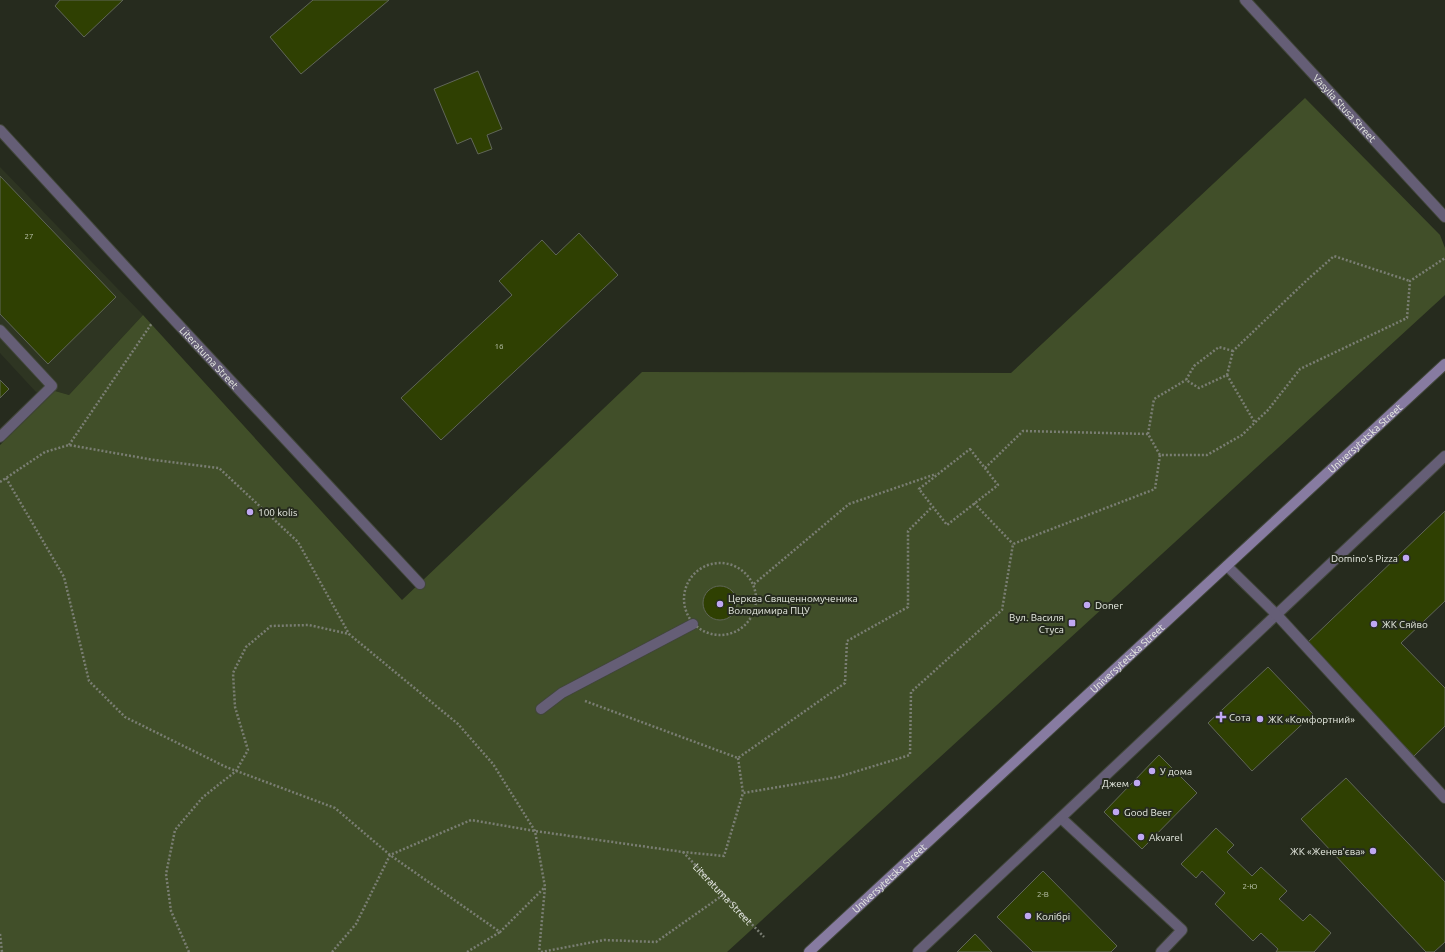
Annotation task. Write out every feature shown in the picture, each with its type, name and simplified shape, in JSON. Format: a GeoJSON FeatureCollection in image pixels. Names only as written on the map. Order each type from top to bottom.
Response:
{"type":"FeatureCollection","features":[{"type":"Feature","properties":{"kind":"main road","name":"Universytetska Street"},"geometry":{"type":"LineString","coordinates":[[814,950],[1445,364]]}},
{"type":"Feature","properties":{"kind":"street","name":"Vasylia Stusa Street"},"geometry":{"type":"LineString","coordinates":[[1244,0],[1445,217]]}},
{"type":"Feature","properties":{"kind":"street","name":"Literaturna Street"},"geometry":{"type":"LineString","coordinates":[[0,130],[420,584]]}},
{"type":"Feature","properties":{"kind":"street"},"geometry":{"type":"LineString","coordinates":[[0,330],[52,386],[0,437]]}},
{"type":"Feature","properties":{"kind":"street"},"geometry":{"type":"LineString","coordinates":[[918,952],[1445,456]]}},
{"type":"Feature","properties":{"kind":"street"},"geometry":{"type":"LineString","coordinates":[[1227,566],[1277,615],[1445,798]]}},
{"type":"Feature","properties":{"kind":"street"},"geometry":{"type":"LineString","coordinates":[[541,709],[562,693],[693,624]]}},
{"type":"Feature","properties":{"kind":"street"},"geometry":{"type":"LineString","coordinates":[[1061,818],[1182,930],[1161,952]]}},
{"type":"Feature","properties":{"kind":"path"},"geometry":{"type":"LineString","coordinates":[[1255,422],[1227,375],[1233,351],[1307,280],[1334,256],[1410,281]]}},
{"type":"Feature","properties":{"kind":"path"},"geometry":{"type":"LineString","coordinates":[[1410,281],[1445,258]]}},
{"type":"Feature","properties":{"kind":"path"},"geometry":{"type":"LineString","coordinates":[[1160,455],[1207,455],[1242,436],[1268,410],[1300,368],[1407,318],[1410,281]]}},
{"type":"Feature","properties":{"kind":"path"},"geometry":{"type":"LineString","coordinates":[[69,445],[153,321],[164,309]]}},
{"type":"Feature","properties":{"kind":"path"},"geometry":{"type":"LineString","coordinates":[[1013,544],[1155,489],[1160,455],[1148,434],[1154,399],[1186,380],[1194,366],[1219,347],[1233,351]]}},
{"type":"Feature","properties":{"kind":"path"},"geometry":{"type":"LineString","coordinates":[[1186,380],[1199,388],[1227,375]]}},
{"type":"Feature","properties":{"kind":"path"},"geometry":{"type":"LineString","coordinates":[[985,468],[1023,431],[1148,434]]}},
{"type":"Feature","properties":{"kind":"path"},"geometry":{"type":"LineString","coordinates":[[0,482],[45,452],[69,445],[154,460],[219,468],[298,542],[348,634],[458,724],[493,764],[535,831],[545,887],[540,952],[604,940],[656,942],[723,895]]}},
{"type":"Feature","properties":{"kind":"path"},"geometry":{"type":"LineString","coordinates":[[970,449],[998,485],[947,525],[919,489],[939,473],[970,449]]}},
{"type":"Feature","properties":{"kind":"path"},"geometry":{"type":"LineString","coordinates":[[754,584],[850,504],[939,473]]}},
{"type":"Feature","properties":{"kind":"path"},"geometry":{"type":"LineString","coordinates":[[6,478],[64,577],[89,681],[125,717],[236,771],[335,808],[390,854],[500,932]]}},
{"type":"Feature","properties":{"kind":"path"},"geometry":{"type":"LineString","coordinates":[[974,503],[1013,544]]}},
{"type":"Feature","properties":{"kind":"path"},"geometry":{"type":"LineString","coordinates":[[738,758],[846,683],[847,641],[908,607],[908,531],[932,507]]}},
{"type":"Feature","properties":{"kind":"path"},"geometry":{"type":"LineString","coordinates":[[743,793],[838,777],[910,755],[912,692],[1002,610],[1013,544]]}},
{"type":"Feature","properties":{"kind":"path"},"geometry":{"type":"LineString","coordinates":[[720,562],[734,565],[745,572],[754,584],[757,599],[754,613],[746,625],[734,634],[719,636],[705,632],[693,624],[685,610],[684,596],[687,583],[696,572],[707,565],[720,562]]}},
{"type":"Feature","properties":{"kind":"path"},"geometry":{"type":"LineString","coordinates":[[189,952],[171,911],[166,874],[175,830],[203,798],[236,771],[248,750],[234,707],[233,673],[246,647],[271,626],[309,625],[348,634]]}},
{"type":"Feature","properties":{"kind":"path"},"geometry":{"type":"LineString","coordinates":[[562,693],[738,758]]}},
{"type":"Feature","properties":{"kind":"path"},"geometry":{"type":"LineString","coordinates":[[332,952],[356,924],[390,854],[471,820],[535,831],[683,852],[724,856],[743,793],[738,758]]}},
{"type":"Feature","properties":{"kind":"path","name":"Literaturna Street"},"geometry":{"type":"LineString","coordinates":[[683,852],[764,937]]}},
{"type":"Feature","properties":{"kind":"path"},"geometry":{"type":"LineString","coordinates":[[467,952],[500,932],[545,887]]}},
{"type":"Feature","properties":{"kind":"path"},"geometry":{"type":"LineString","coordinates":[[0,934],[2,952]]}},
{"type":"Feature","properties":{"kind":"shaded area"},"geometry":{"type":"Polygon","coordinates":[[[0,167],[143,315],[69,395],[55,391],[36,392],[0,353],[0,167]]]}},
{"type":"Feature","properties":{"kind":"green space"},"geometry":{"type":"Polygon","coordinates":[[[1305,98],[1440,235],[1445,248],[1445,295],[727,952],[0,952],[0,445],[55,391],[69,395],[143,315],[402,600],[642,372],[1011,373],[1305,98]]]}},
{"type":"Feature","properties":{"kind":"building"},"geometry":{"type":"Polygon","coordinates":[[[60,0],[123,0],[84,37],[55,6],[60,0]]]}},
{"type":"Feature","properties":{"kind":"building"},"geometry":{"type":"Polygon","coordinates":[[[313,0],[389,0],[301,74],[270,37],[313,0]]]}},
{"type":"Feature","properties":{"kind":"building"},"geometry":{"type":"Polygon","coordinates":[[[478,71],[502,129],[487,135],[492,149],[478,154],[471,138],[457,144],[434,89],[478,71]]]}},
{"type":"Feature","properties":{"kind":"building"},"geometry":{"type":"Polygon","coordinates":[[[0,176],[116,297],[48,364],[0,314],[0,176]]]}},
{"type":"Feature","properties":{"kind":"building"},"geometry":{"type":"Polygon","coordinates":[[[579,233],[618,275],[441,440],[401,398],[512,295],[499,281],[542,240],[556,255],[579,233]]]}},
{"type":"Feature","properties":{"kind":"building"},"geometry":{"type":"Polygon","coordinates":[[[0,380],[9,389],[0,398],[0,380]]]}},
{"type":"Feature","properties":{"kind":"building","name":"ЖК Сяйво"},"geometry":{"type":"Polygon","coordinates":[[[1445,511],[1445,601],[1401,643],[1445,688],[1445,726],[1414,756],[1306,644],[1445,511]]]}},
{"type":"Feature","properties":{"kind":"building","name":"Церква Священномученика Володимира ПЦУ"},"geometry":{"type":"Polygon","coordinates":[[[717,586],[723,586],[727,587],[734,593],[737,603],[736,610],[730,617],[723,620],[717,620],[713,619],[706,613],[703,606],[703,600],[704,596],[710,589],[717,586]]]}},
{"type":"Feature","properties":{"kind":"building","name":"ЖК «Комфортний»"},"geometry":{"type":"Polygon","coordinates":[[[1268,667],[1313,714],[1252,771],[1208,723],[1268,667]]]}},
{"type":"Feature","properties":{"kind":"building"},"geometry":{"type":"Polygon","coordinates":[[[1159,755],[1197,793],[1142,849],[1104,812],[1159,755]]]}},
{"type":"Feature","properties":{"kind":"building","name":"ЖК «Женев'єва»"},"geometry":{"type":"Polygon","coordinates":[[[1346,778],[1445,882],[1445,942],[1434,952],[1426,952],[1301,819],[1346,778]]]}},
{"type":"Feature","properties":{"kind":"building"},"geometry":{"type":"Polygon","coordinates":[[[1216,828],[1234,845],[1227,852],[1252,876],[1261,867],[1287,891],[1279,899],[1303,921],[1310,914],[1331,933],[1314,952],[1276,952],[1278,949],[1261,933],[1253,941],[1215,904],[1225,893],[1202,871],[1196,878],[1181,864],[1216,828]]]}},
{"type":"Feature","properties":{"kind":"building"},"geometry":{"type":"Polygon","coordinates":[[[1043,871],[1117,946],[1111,952],[1033,952],[997,917],[1043,871]]]}},
{"type":"Feature","properties":{"kind":"building"},"geometry":{"type":"Polygon","coordinates":[[[975,934],[992,952],[957,952],[975,934]]]}},
{"type":"Feature","properties":{"kind":"place","name":"100 kolis"},"geometry":{"type":"Point","coordinates":[250,512]}},
{"type":"Feature","properties":{"kind":"place","name":"Domino's Pizza"},"geometry":{"type":"Point","coordinates":[1406,558]}},
{"type":"Feature","properties":{"kind":"place","name":"Церква Священномученика Володимира ПЦУ"},"geometry":{"type":"Point","coordinates":[720,604]}},
{"type":"Feature","properties":{"kind":"place","name":"Doner"},"geometry":{"type":"Point","coordinates":[1087,605]}},
{"type":"Feature","properties":{"kind":"place","name":"Вул. Василя Стуса"},"geometry":{"type":"Point","coordinates":[1072,623]}},
{"type":"Feature","properties":{"kind":"place","name":"ЖК Сяйво"},"geometry":{"type":"Point","coordinates":[1374,624]}},
{"type":"Feature","properties":{"kind":"place","name":"Сота"},"geometry":{"type":"Point","coordinates":[1221,717]}},
{"type":"Feature","properties":{"kind":"place","name":"ЖК «Комфортний»"},"geometry":{"type":"Point","coordinates":[1260,719]}},
{"type":"Feature","properties":{"kind":"place","name":"У дома"},"geometry":{"type":"Point","coordinates":[1152,771]}},
{"type":"Feature","properties":{"kind":"place","name":"Джем"},"geometry":{"type":"Point","coordinates":[1137,783]}},
{"type":"Feature","properties":{"kind":"place","name":"Good Beer"},"geometry":{"type":"Point","coordinates":[1116,812]}},
{"type":"Feature","properties":{"kind":"place","name":"Akvarel"},"geometry":{"type":"Point","coordinates":[1141,837]}},
{"type":"Feature","properties":{"kind":"place","name":"ЖК «Женев'єва»"},"geometry":{"type":"Point","coordinates":[1373,851]}},
{"type":"Feature","properties":{"kind":"place","name":"Колібрі"},"geometry":{"type":"Point","coordinates":[1028,916]}}]}
